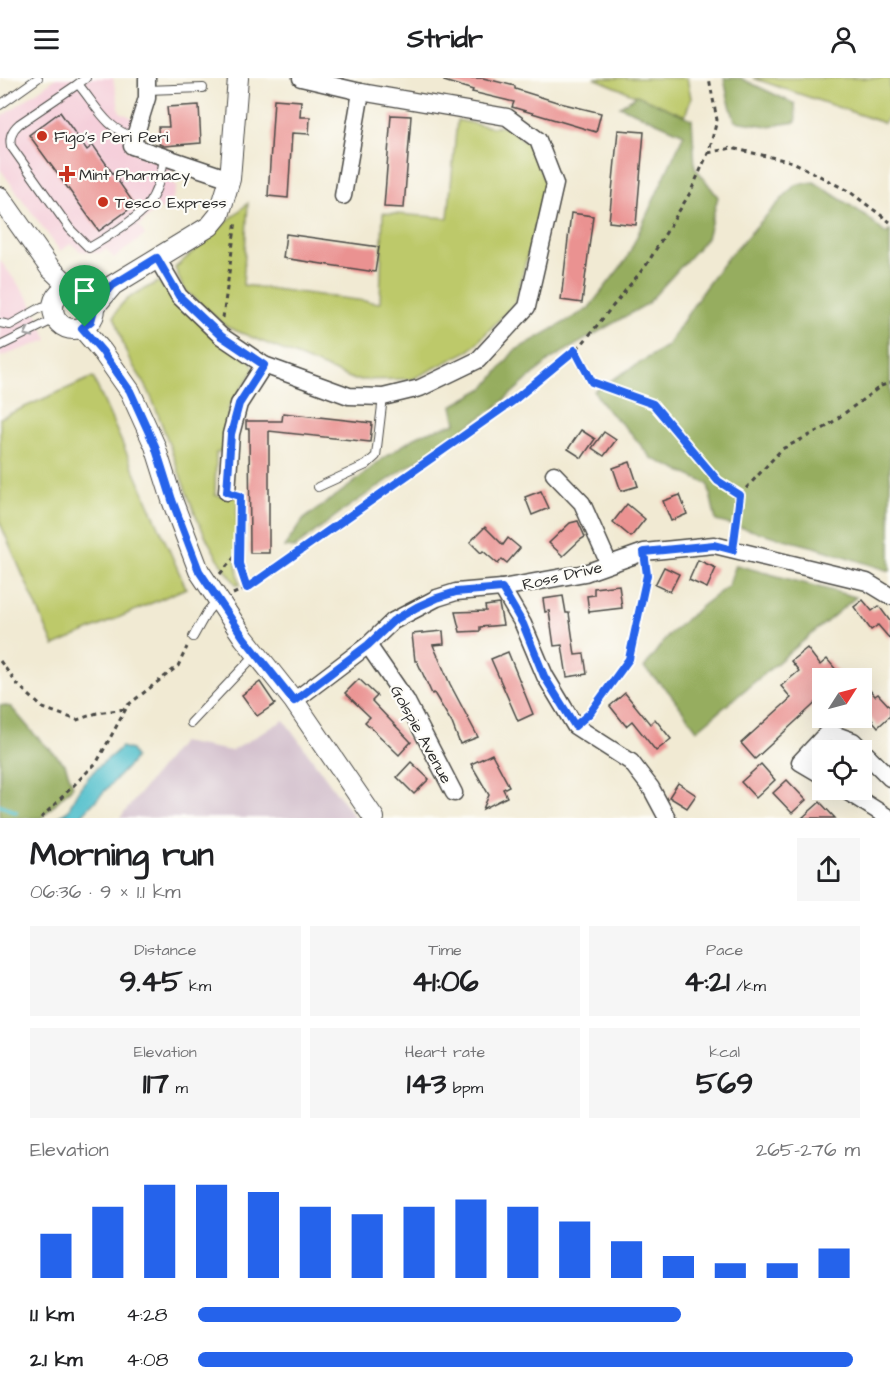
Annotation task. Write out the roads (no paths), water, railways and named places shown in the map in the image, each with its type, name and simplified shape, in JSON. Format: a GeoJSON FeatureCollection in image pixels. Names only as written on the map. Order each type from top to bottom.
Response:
{"type":"FeatureCollection","features":[{"type":"Feature","properties":{"kind":"street"},"geometry":{"type":"LineString","coordinates":[[73,307],[210,226],[219,215],[230,179],[238,78]]}},
{"type":"Feature","properties":{"kind":"street"},"geometry":{"type":"LineString","coordinates":[[157,258],[179,296],[221,336],[264,365],[350,396],[383,398],[420,388],[478,360],[527,307],[555,184],[538,140],[507,117],[362,92],[301,78]]}},
{"type":"Feature","properties":{"kind":"street"},"geometry":{"type":"LineString","coordinates":[[147,84],[147,98],[132,146],[230,179]]}},
{"type":"Feature","properties":{"kind":"street"},"geometry":{"type":"LineString","coordinates":[[343,196],[362,92]]}},
{"type":"Feature","properties":{"kind":"street"},"geometry":{"type":"LineString","coordinates":[[0,197],[50,268],[73,307],[130,391],[155,446],[172,500],[199,571],[229,616],[294,701],[374,818]]}},
{"type":"Feature","properties":{"kind":"street"},"geometry":{"type":"LineString","coordinates":[[227,492],[231,434],[239,404],[264,365]]}},
{"type":"Feature","properties":{"kind":"street"},"geometry":{"type":"LineString","coordinates":[[554,474],[582,503],[609,564]]}},
{"type":"Feature","properties":{"kind":"street","name":"Ross Drive"},"geometry":{"type":"LineString","coordinates":[[294,701],[368,645],[393,621],[437,598],[456,592],[502,588],[585,573],[644,552],[714,545],[867,582],[890,596]]}},
{"type":"Feature","properties":{"kind":"street"},"geometry":{"type":"LineString","coordinates":[[502,588],[523,624],[544,676],[575,726],[631,762],[651,788],[667,818]]}},
{"type":"Feature","properties":{"kind":"street","name":"Golspie Avenue"},"geometry":{"type":"LineString","coordinates":[[368,645],[406,700],[454,793]]}},
{"type":"Feature","properties":{"kind":"street"},"geometry":{"type":"LineString","coordinates":[[821,740],[828,732],[850,740]]}},
{"type":"Feature","properties":{"kind":"street"},"geometry":{"type":"LineString","coordinates":[[812,749],[800,762],[812,770]]}},
{"type":"Feature","properties":{"kind":"street"},"geometry":{"type":"LineString","coordinates":[[872,760],[890,778]]}},
{"type":"Feature","properties":{"kind":"street"},"geometry":{"type":"LineString","coordinates":[[860,800],[889,818]]}},
{"type":"Feature","properties":{"kind":"lane"},"geometry":{"type":"LineString","coordinates":[[0,105],[38,78]]}},
{"type":"Feature","properties":{"kind":"lane"},"geometry":{"type":"LineString","coordinates":[[86,78],[19,124],[14,129],[10,141],[11,146],[70,229],[90,248],[106,238],[146,207],[163,170],[164,157]]}},
{"type":"Feature","properties":{"kind":"lane"},"geometry":{"type":"LineString","coordinates":[[78,84],[105,121],[123,134],[135,137]]}},
{"type":"Feature","properties":{"kind":"lane"},"geometry":{"type":"LineString","coordinates":[[147,84],[203,88]]}},
{"type":"Feature","properties":{"kind":"lane"},"geometry":{"type":"LineString","coordinates":[[0,323],[10,325],[42,307],[73,307]]}},
{"type":"Feature","properties":{"kind":"lane"},"geometry":{"type":"LineString","coordinates":[[0,346],[73,307]]}},
{"type":"Feature","properties":{"kind":"lane"},"geometry":{"type":"LineString","coordinates":[[318,487],[366,465],[376,456],[383,398]]}},
{"type":"Feature","properties":{"kind":"lane"},"geometry":{"type":"LineString","coordinates":[[193,637],[207,612],[213,593]]}},
{"type":"Feature","properties":{"kind":"lane"},"geometry":{"type":"LineString","coordinates":[[191,723],[251,646]]}},
{"type":"Feature","properties":{"kind":"water"},"geometry":{"type":"Polygon","coordinates":[[[121,747],[131,750],[135,757],[132,762],[79,818],[57,818],[69,810],[90,775],[121,747]]]}},
{"type":"Feature","properties":{"kind":"waterway"},"geometry":{"type":"LineString","coordinates":[[0,805],[16,812]]}},
{"type":"Feature","properties":{"kind":"place","name":"Figo's Peri Peri"},"geometry":{"type":"Point","coordinates":[42,136]}},
{"type":"Feature","properties":{"kind":"place","name":"Mint Pharmacy"},"geometry":{"type":"Point","coordinates":[67,174]}},
{"type":"Feature","properties":{"kind":"place","name":"Tesco Express"},"geometry":{"type":"Point","coordinates":[103,202]}}]}
